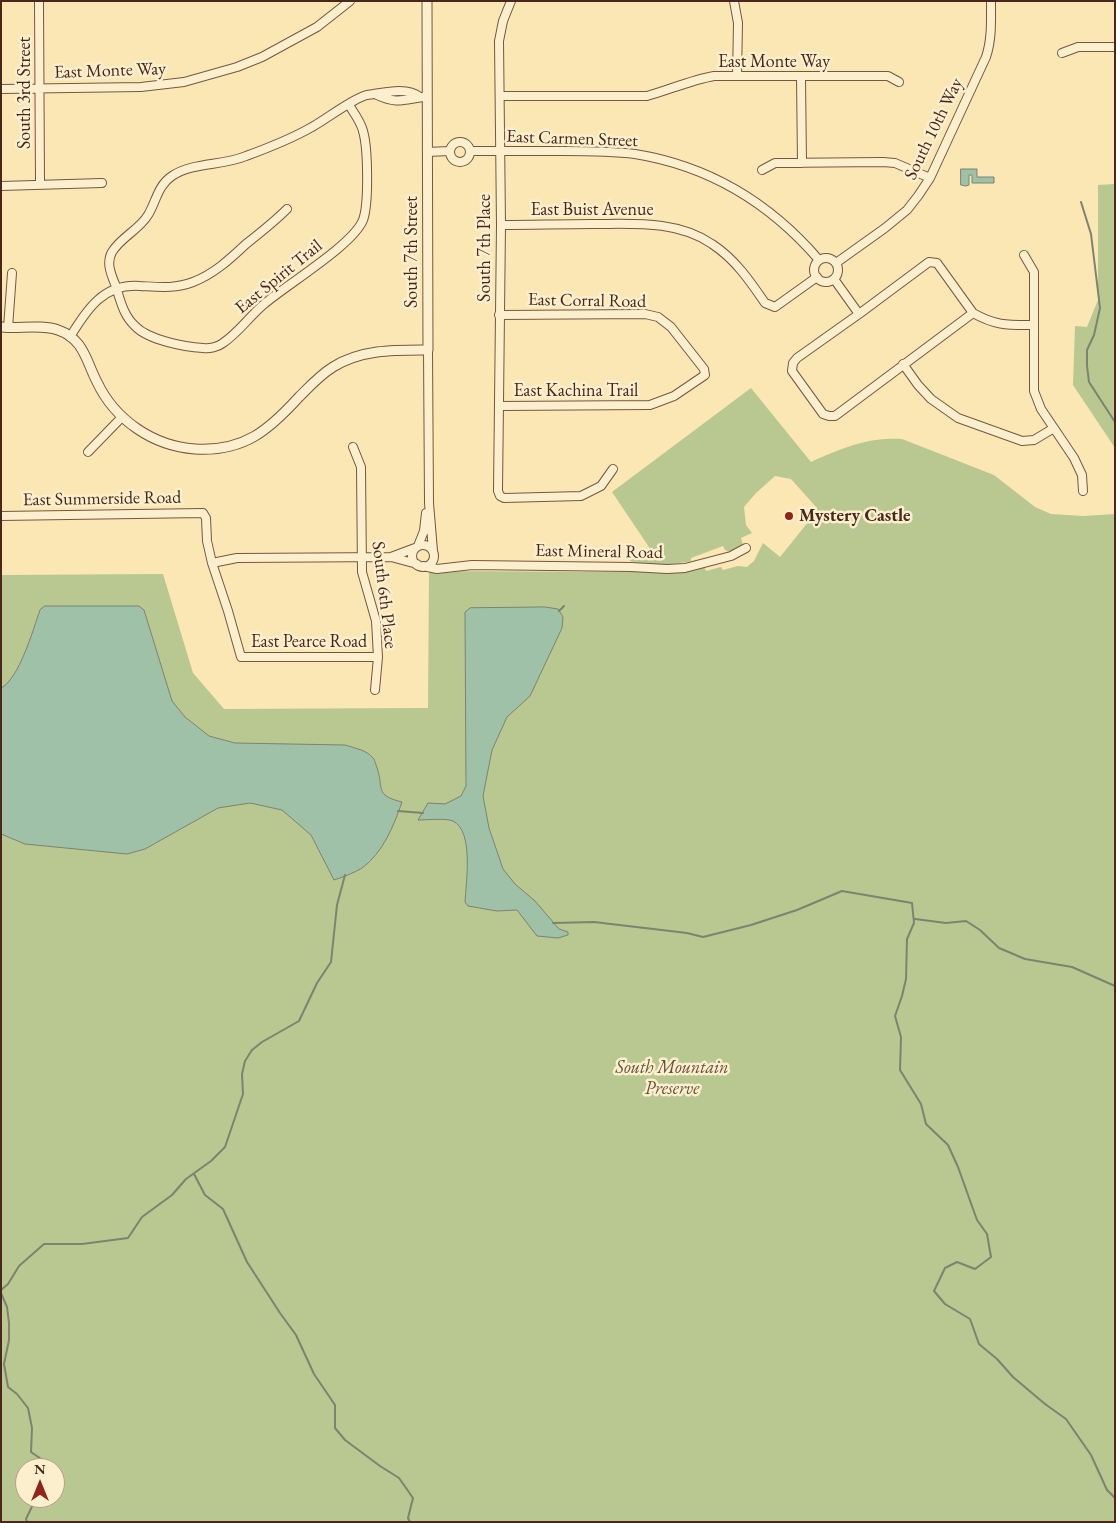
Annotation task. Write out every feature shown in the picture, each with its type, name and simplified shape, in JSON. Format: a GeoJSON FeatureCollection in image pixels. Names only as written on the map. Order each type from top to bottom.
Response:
{"type":"FeatureCollection","features":[{"type":"Feature","properties":{"kind":"street","name":"South 3rd Street"},"geometry":{"type":"LineString","coordinates":[[39,1],[40,184]]}},
{"type":"Feature","properties":{"kind":"street","name":"East Monte Way"},"geometry":{"type":"LineString","coordinates":[[1,89],[141,87],[184,82],[237,67],[284,46],[317,27],[350,1]]}},
{"type":"Feature","properties":{"kind":"street","name":"South 7th Street"},"geometry":{"type":"LineString","coordinates":[[427,1],[424,97],[427,152],[429,503],[433,555]]}},
{"type":"Feature","properties":{"kind":"street","name":"South 7th Place"},"geometry":{"type":"LineString","coordinates":[[511,1],[503,21],[499,40],[501,225],[498,491],[500,496],[504,498],[582,496],[601,486],[613,469]]}},
{"type":"Feature","properties":{"kind":"street"},"geometry":{"type":"LineString","coordinates":[[734,1],[738,23],[737,76]]}},
{"type":"Feature","properties":{"kind":"street","name":"South 10th Way"},"geometry":{"type":"LineString","coordinates":[[836,263],[907,210],[930,178],[986,57],[991,33],[991,1]]}},
{"type":"Feature","properties":{"kind":"street"},"geometry":{"type":"LineString","coordinates":[[1062,52],[1078,47],[1115,47]]}},
{"type":"Feature","properties":{"kind":"street","name":"East Monte Way"},"geometry":{"type":"LineString","coordinates":[[500,96],[647,96],[702,78],[714,76],[888,76],[900,82]]}},
{"type":"Feature","properties":{"kind":"street"},"geometry":{"type":"LineString","coordinates":[[802,77],[802,163]]}},
{"type":"Feature","properties":{"kind":"street","name":"East Spirit Trail"},"geometry":{"type":"LineString","coordinates":[[349,105],[363,128],[365,140],[366,202],[363,220],[353,234],[337,249],[265,303],[221,345],[206,349],[176,344],[148,335],[135,327],[122,308],[109,267],[111,253],[148,216],[161,187],[171,176],[200,166],[242,158],[309,129],[349,105],[366,96],[386,91],[414,92],[424,97]]}},
{"type":"Feature","properties":{"kind":"street","name":"East Carmen Street"},"geometry":{"type":"LineString","coordinates":[[460,141],[467,144],[470,151],[466,160],[459,162],[452,158],[450,151],[453,144],[460,141]]}},
{"type":"Feature","properties":{"kind":"street","name":"East Carmen Street"},"geometry":{"type":"LineString","coordinates":[[427,152],[450,151]]}},
{"type":"Feature","properties":{"kind":"street","name":"East Carmen Street"},"geometry":{"type":"LineString","coordinates":[[470,151],[610,152],[634,154],[689,167],[727,185],[759,204],[803,241],[820,260]]}},
{"type":"Feature","properties":{"kind":"street"},"geometry":{"type":"LineString","coordinates":[[762,170],[775,163],[895,163],[930,178]]}},
{"type":"Feature","properties":{"kind":"street"},"geometry":{"type":"LineString","coordinates":[[1,186],[102,183]]}},
{"type":"Feature","properties":{"kind":"street"},"geometry":{"type":"LineString","coordinates":[[70,337],[84,313],[103,295],[116,289],[138,286],[174,287],[203,278],[226,262],[287,209]]}},
{"type":"Feature","properties":{"kind":"street","name":"East Buist Avenue"},"geometry":{"type":"LineString","coordinates":[[501,225],[654,224],[687,232],[710,243],[730,259],[741,270],[765,303],[775,307],[817,277]]}},
{"type":"Feature","properties":{"kind":"street"},"geometry":{"type":"LineString","coordinates":[[1024,255],[1034,272],[1034,391],[1040,409],[1074,458],[1082,475],[1083,490]]}},
{"type":"Feature","properties":{"kind":"street"},"geometry":{"type":"LineString","coordinates":[[830,258],[836,263],[838,273],[834,279],[826,282],[817,277],[815,266],[820,260],[830,258]]}},
{"type":"Feature","properties":{"kind":"street"},"geometry":{"type":"LineString","coordinates":[[973,312],[835,416],[823,414],[792,371],[793,363],[797,358],[929,262],[933,261],[937,263],[973,312],[988,321],[1010,325],[1034,325]]}},
{"type":"Feature","properties":{"kind":"street"},"geometry":{"type":"LineString","coordinates":[[12,273],[5,328],[57,329],[76,341],[86,353],[90,368],[105,397],[122,417],[139,431],[177,447],[197,449],[230,446],[260,434],[270,427],[322,375],[333,366],[346,360],[380,351],[428,350]]}},
{"type":"Feature","properties":{"kind":"street"},"geometry":{"type":"LineString","coordinates":[[834,279],[860,314]]}},
{"type":"Feature","properties":{"kind":"street","name":"East Corral Road"},"geometry":{"type":"LineString","coordinates":[[499,315],[645,314],[658,318],[676,334],[704,369],[705,375]]}},
{"type":"Feature","properties":{"kind":"street"},"geometry":{"type":"LineString","coordinates":[[903,364],[930,398],[958,418],[1022,441],[1034,440],[1054,428]]}},
{"type":"Feature","properties":{"kind":"street","name":"East Kachina Trail"},"geometry":{"type":"LineString","coordinates":[[499,406],[650,405],[674,396],[705,375]]}},
{"type":"Feature","properties":{"kind":"street"},"geometry":{"type":"LineString","coordinates":[[88,452],[122,417]]}},
{"type":"Feature","properties":{"kind":"street","name":"South 6th Place"},"geometry":{"type":"LineString","coordinates":[[353,447],[361,467],[362,572],[376,621],[378,657],[375,690]]}},
{"type":"Feature","properties":{"kind":"street","name":"South 7th Street"},"geometry":{"type":"LineString","coordinates":[[420,565],[412,556],[424,531],[429,503]]}},
{"type":"Feature","properties":{"kind":"street","name":"East Summerside Road"},"geometry":{"type":"LineString","coordinates":[[1,516],[203,513],[206,518],[207,541],[212,563]]}},
{"type":"Feature","properties":{"kind":"street"},"geometry":{"type":"LineString","coordinates":[[417,547],[426,545],[433,555],[429,564],[420,565]]}},
{"type":"Feature","properties":{"kind":"street","name":"East Mineral Road"},"geometry":{"type":"LineString","coordinates":[[391,556],[417,547]]}},
{"type":"Feature","properties":{"kind":"street","name":"East Mineral Road"},"geometry":{"type":"LineString","coordinates":[[212,563],[237,558],[391,556],[437,569],[490,565],[666,569],[685,568],[731,556],[746,548]]}},
{"type":"Feature","properties":{"kind":"street","name":"East Mineral Road"},"geometry":{"type":"LineString","coordinates":[[433,555],[449,567]]}},
{"type":"Feature","properties":{"kind":"street","name":"East Pearce Road"},"geometry":{"type":"LineString","coordinates":[[212,563],[242,657],[378,657]]}},
{"type":"Feature","properties":{"kind":"green space"},"geometry":{"type":"Polygon","coordinates":[[[1115,184],[1115,448],[1073,385],[1075,326],[1087,327],[1098,300],[1098,185],[1115,184]]]}},
{"type":"Feature","properties":{"kind":"green space","name":"South Mountain Preserve"},"geometry":{"type":"Polygon","coordinates":[[[751,388],[811,462],[855,444],[878,440],[902,439],[994,475],[1035,507],[1051,514],[1083,516],[1115,514],[1115,1522],[1,1522],[1,575],[163,574],[193,673],[224,709],[428,708],[429,571],[628,572],[629,570],[659,572],[704,566],[706,571],[721,567],[723,570],[738,566],[747,567],[754,561],[763,543],[780,557],[817,511],[817,508],[791,479],[775,476],[744,507],[746,525],[752,533],[741,538],[743,545],[730,552],[725,550],[723,546],[683,563],[645,563],[630,561],[629,556],[655,556],[612,492],[751,388]]]}},
{"type":"Feature","properties":{"kind":"shaded area"},"geometry":{"type":"Polygon","coordinates":[[[961,169],[977,169],[977,177],[994,177],[994,183],[972,183],[972,175],[969,175],[969,185],[961,185],[961,169]]]}},
{"type":"Feature","properties":{"kind":"shaded area"},"geometry":{"type":"Polygon","coordinates":[[[45,606],[139,606],[144,610],[172,701],[185,717],[209,736],[235,743],[345,745],[370,755],[379,773],[383,793],[402,802],[382,847],[362,868],[334,880],[311,835],[282,810],[250,803],[218,808],[145,849],[127,854],[25,844],[1,834],[1,688],[14,675],[40,610],[45,606]]]}},
{"type":"Feature","properties":{"kind":"shaded area"},"geometry":{"type":"Polygon","coordinates":[[[545,607],[558,609],[563,617],[562,628],[530,696],[507,717],[492,750],[483,796],[489,828],[503,869],[515,884],[535,901],[559,929],[568,932],[568,935],[558,938],[537,936],[517,910],[497,911],[468,906],[465,902],[466,846],[460,827],[450,820],[418,820],[428,803],[445,804],[461,796],[466,786],[465,612],[470,608],[545,607]]]}},
{"type":"Feature","properties":{"kind":"waterway"},"geometry":{"type":"LineString","coordinates":[[1081,202],[1091,234],[1100,308],[1094,335],[1087,350],[1089,382],[1115,422]]}},
{"type":"Feature","properties":{"kind":"waterway"},"geometry":{"type":"LineString","coordinates":[[559,611],[564,606]]}},
{"type":"Feature","properties":{"kind":"waterway"},"geometry":{"type":"LineString","coordinates":[[398,811],[423,813]]}},
{"type":"Feature","properties":{"kind":"waterway"},"geometry":{"type":"LineString","coordinates":[[1,1290],[8,1284],[19,1266],[44,1244],[82,1244],[128,1238],[142,1217],[172,1195],[186,1179],[211,1161],[225,1147],[243,1094],[242,1074],[245,1061],[252,1050],[262,1042],[299,1021],[317,983],[331,962],[337,905],[345,875]]}},
{"type":"Feature","properties":{"kind":"waterway"},"geometry":{"type":"LineString","coordinates":[[553,923],[594,922],[687,933],[703,937],[751,925],[797,910],[842,891],[912,903],[914,923],[907,939],[906,979],[895,1016],[901,1037],[900,1070],[921,1104],[926,1124],[948,1145],[977,1220],[987,1234],[991,1257],[975,1269],[957,1262],[945,1268],[934,1291],[945,1304],[970,1319],[979,1344],[997,1359],[1013,1377],[1066,1419],[1091,1455],[1107,1490],[1115,1498]]}},
{"type":"Feature","properties":{"kind":"waterway"},"geometry":{"type":"LineString","coordinates":[[915,919],[946,923],[966,921],[980,930],[999,948],[1025,959],[1072,967],[1115,986]]}},
{"type":"Feature","properties":{"kind":"waterway"},"geometry":{"type":"LineString","coordinates":[[194,1174],[205,1195],[223,1209],[247,1262],[296,1335],[314,1374],[335,1405],[335,1428],[345,1440],[399,1478],[413,1498],[408,1518],[410,1522]]}},
{"type":"Feature","properties":{"kind":"waterway"},"geometry":{"type":"LineString","coordinates":[[1,1293],[7,1307],[9,1323],[9,1340],[4,1364],[8,1387],[17,1394],[28,1408],[32,1428],[31,1452],[40,1458]]}},
{"type":"Feature","properties":{"kind":"waterway"},"geometry":{"type":"LineString","coordinates":[[27,1522],[26,1519],[31,1508]]}},
{"type":"Feature","properties":{"kind":"place","name":"Mystery Castle"},"geometry":{"type":"Point","coordinates":[789,516]}}]}
